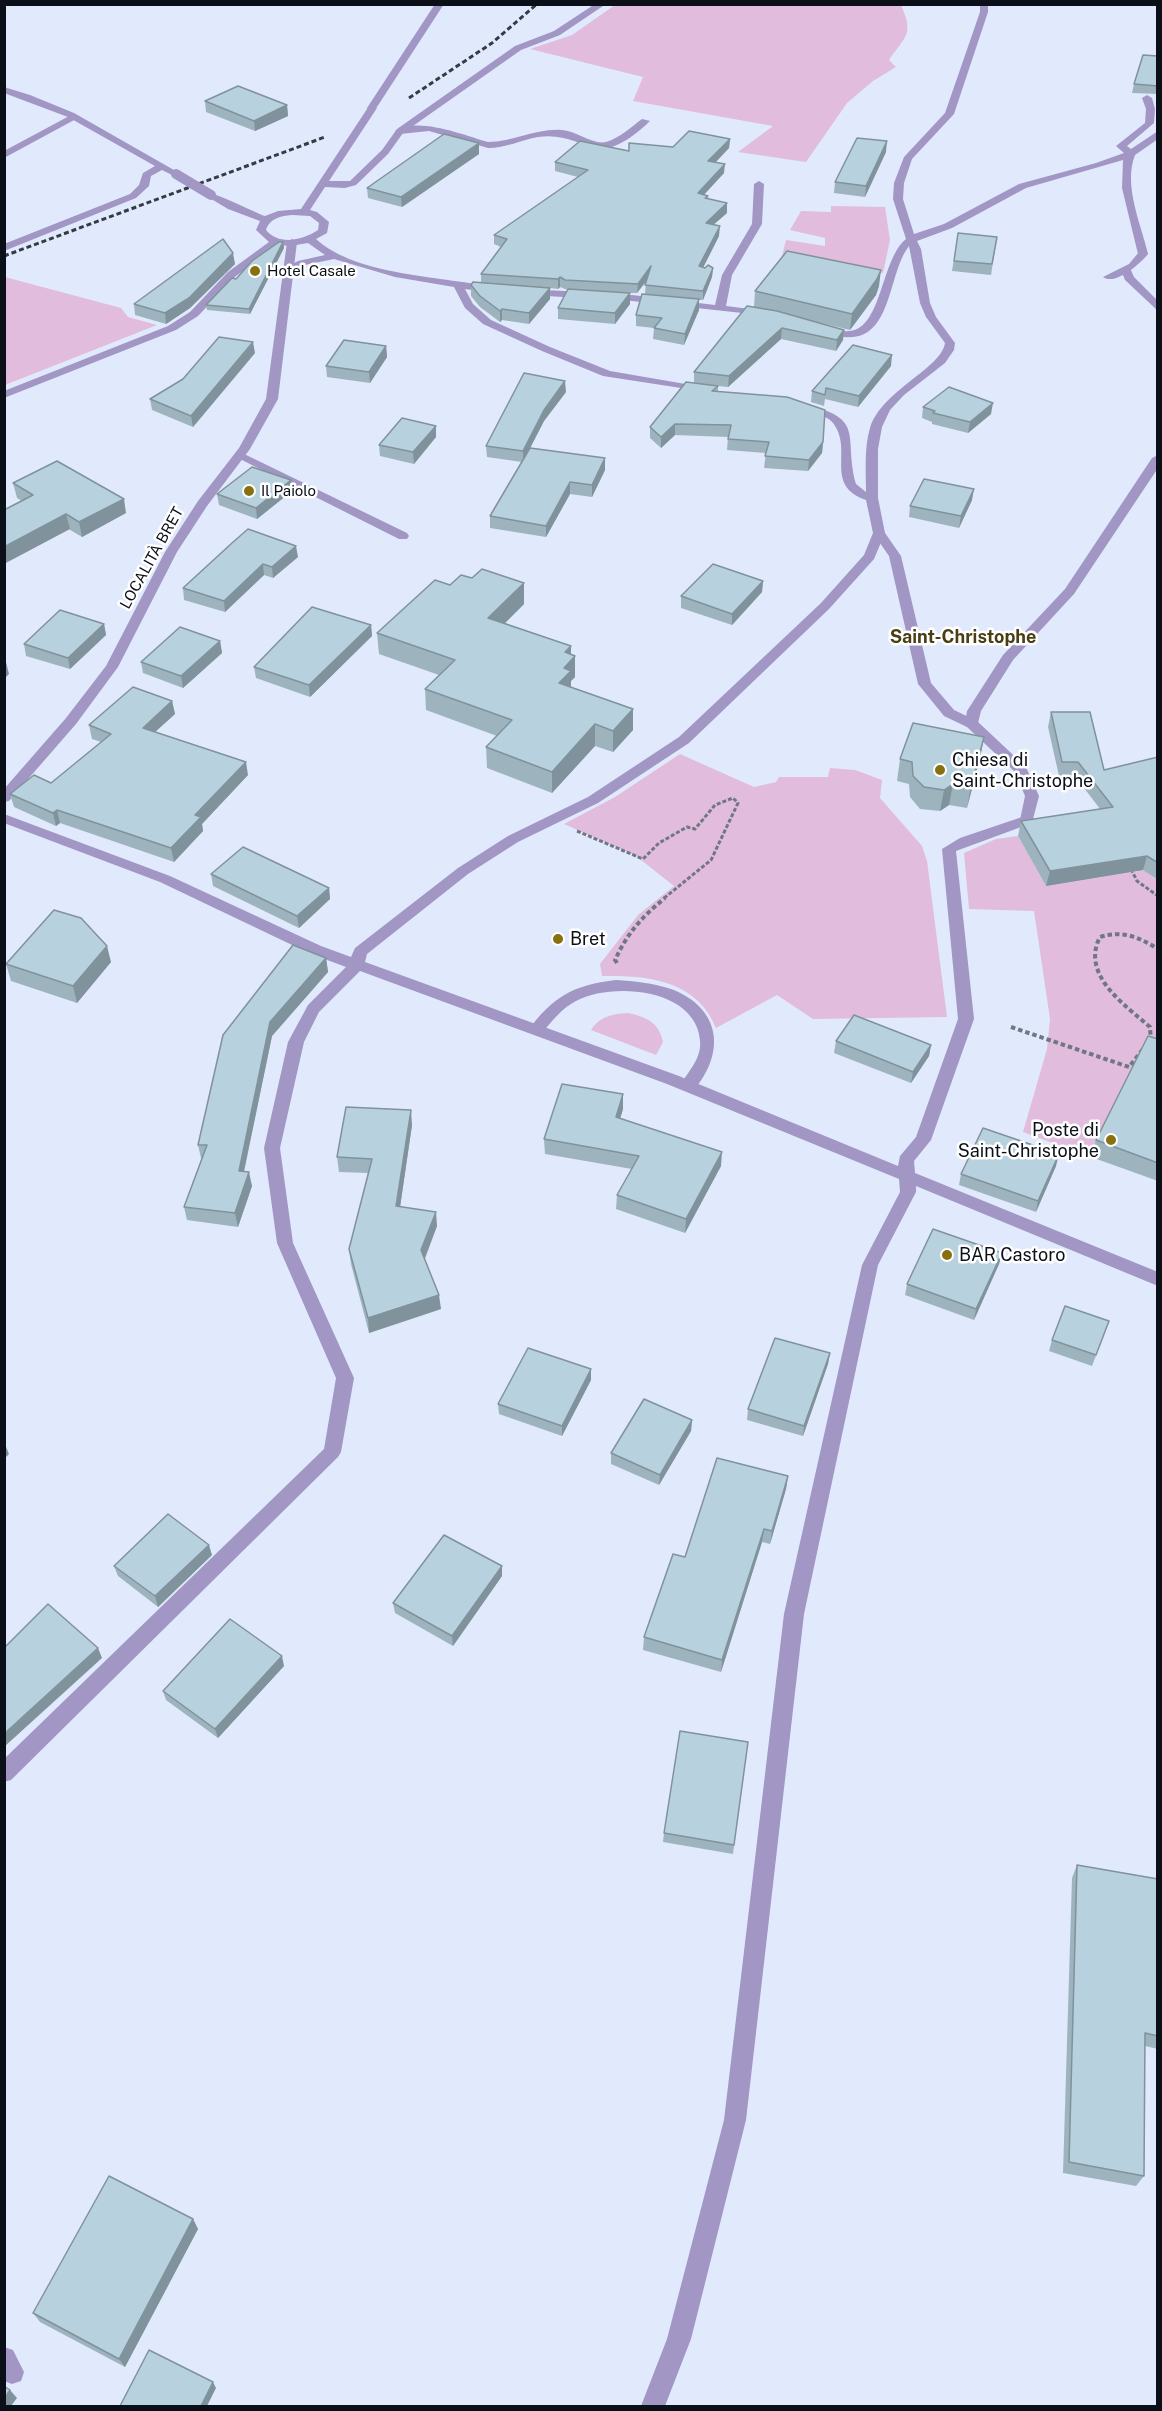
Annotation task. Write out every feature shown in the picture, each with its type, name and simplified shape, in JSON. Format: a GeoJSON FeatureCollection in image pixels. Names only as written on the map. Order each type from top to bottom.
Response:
{"type":"FeatureCollection","features":[{"type":"Feature","properties":{"kind":"street"},"geometry":{"type":"LineString","coordinates":[[304,212],[440,4]]}},
{"type":"Feature","properties":{"kind":"street"},"geometry":{"type":"LineString","coordinates":[[324,184],[353,183],[386,152],[400,131],[518,48],[557,33],[602,4]]}},
{"type":"Feature","properties":{"kind":"street"},"geometry":{"type":"LineString","coordinates":[[653,2406],[679,2338],[735,2120],[794,1614],[870,1265],[908,1192],[906,1160],[923,1140],[966,1019],[949,849],[1027,820],[1032,796],[1021,770],[972,724],[949,713],[925,684],[895,556],[879,533],[872,498],[872,449],[876,427],[885,409],[900,393],[941,361],[949,350],[950,344],[925,303],[916,249],[910,240],[898,199],[899,183],[907,159],[949,114],[984,12],[984,4]]}},
{"type":"Feature","properties":{"kind":"street"},"geometry":{"type":"LineString","coordinates":[[4,90],[37,99],[73,117],[239,211],[265,220],[282,213],[304,212],[313,214],[324,222],[323,231],[310,239],[292,242],[268,238],[261,230],[265,220]]}},
{"type":"Feature","properties":{"kind":"street"},"geometry":{"type":"LineString","coordinates":[[1131,153],[1121,146],[1151,123],[1153,114],[1147,98]]}},
{"type":"Feature","properties":{"kind":"street"},"geometry":{"type":"LineString","coordinates":[[4,155],[73,117]]}},
{"type":"Feature","properties":{"kind":"street"},"geometry":{"type":"LineString","coordinates":[[400,131],[429,128],[498,146],[538,134],[563,133],[604,146],[621,139],[645,121]]}},
{"type":"Feature","properties":{"kind":"street"},"geometry":{"type":"LineString","coordinates":[[813,326],[851,336],[866,330],[873,323],[879,311],[901,250],[919,234],[931,233],[948,226],[997,197],[1034,182],[1091,168],[1131,153],[1157,136]]}},
{"type":"Feature","properties":{"kind":"street"},"geometry":{"type":"LineString","coordinates":[[1108,277],[1133,266],[1143,254],[1125,174],[1126,160],[1131,153]]}},
{"type":"Feature","properties":{"kind":"street"},"geometry":{"type":"LineString","coordinates":[[4,248],[133,196],[144,186],[146,176],[162,166]]}},
{"type":"Feature","properties":{"kind":"street"},"geometry":{"type":"LineString","coordinates":[[720,308],[727,275],[757,224],[759,183]]}},
{"type":"Feature","properties":{"kind":"street"},"geometry":{"type":"LineString","coordinates":[[310,239],[315,247],[332,256],[458,286],[580,294],[720,308],[782,318]]}},
{"type":"Feature","properties":{"kind":"street"},"geometry":{"type":"LineString","coordinates":[[4,395],[172,328],[194,314],[232,274],[278,241]]}},
{"type":"Feature","properties":{"kind":"street","name":"LOCALITÀ BRET"},"geometry":{"type":"LineString","coordinates":[[4,798],[71,721],[112,667],[171,552],[202,504],[240,455],[272,399],[286,272],[292,242]]}},
{"type":"Feature","properties":{"kind":"street"},"geometry":{"type":"LineString","coordinates":[[286,272],[302,263],[332,256]]}},
{"type":"Feature","properties":{"kind":"street"},"geometry":{"type":"LineString","coordinates":[[1126,270],[1135,285],[1158,308]]}},
{"type":"Feature","properties":{"kind":"street"},"geometry":{"type":"LineString","coordinates":[[458,286],[469,306],[487,322],[556,354],[607,374],[713,392]]}},
{"type":"Feature","properties":{"kind":"street"},"geometry":{"type":"LineString","coordinates":[[791,404],[830,415],[838,421],[845,437],[850,484],[856,492],[872,498]]}},
{"type":"Feature","properties":{"kind":"street"},"geometry":{"type":"LineString","coordinates":[[240,455],[404,536]]}},
{"type":"Feature","properties":{"kind":"street"},"geometry":{"type":"LineString","coordinates":[[972,724],[974,711],[1008,658],[1070,591],[1158,458]]}},
{"type":"Feature","properties":{"kind":"street"},"geometry":{"type":"LineString","coordinates":[[4,1773],[332,1452],[345,1378],[285,1243],[272,1148],[296,1042],[313,1009],[357,965],[360,952],[463,871],[513,839],[593,800],[684,740],[825,606],[870,556],[879,533]]}},
{"type":"Feature","properties":{"kind":"street"},"geometry":{"type":"LineString","coordinates":[[4,818],[165,879],[279,934],[357,965],[688,1086],[1158,1279]]}},
{"type":"Feature","properties":{"kind":"street"},"geometry":{"type":"LineString","coordinates":[[537,1029],[550,1013],[570,996],[594,987],[621,983],[648,986],[673,995],[692,1009],[705,1027],[708,1047],[702,1067],[688,1086]]}},
{"type":"Feature","properties":{"kind":"path"},"geometry":{"type":"LineString","coordinates":[[554,819],[613,848],[643,859],[659,843],[687,827],[695,829],[710,809],[720,801],[733,798],[738,803],[711,860],[644,915],[626,938],[615,960],[618,967]]}},
{"type":"Feature","properties":{"kind":"path"},"geometry":{"type":"LineString","coordinates":[[1128,862],[1137,881],[1158,896]]}},
{"type":"Feature","properties":{"kind":"path"},"geometry":{"type":"LineString","coordinates":[[1011,1027],[1129,1067],[1140,1050],[1151,1048],[1150,1027],[1109,991],[1100,975],[1095,946],[1100,937],[1121,932],[1142,939],[1158,949]]}},
{"type":"Feature","properties":{"kind":"shaded area"},"geometry":{"type":"Polygon","coordinates":[[[615,5],[901,5],[907,29],[904,40],[889,60],[896,67],[873,81],[847,103],[806,162],[738,152],[773,126],[633,101],[643,77],[530,49],[572,35],[615,5]]]}},
{"type":"Feature","properties":{"kind":"shaded area"},"geometry":{"type":"Polygon","coordinates":[[[831,206],[885,207],[890,240],[883,273],[780,264],[786,240],[825,246],[825,238],[790,230],[801,211],[831,212],[831,206]]]}},
{"type":"Feature","properties":{"kind":"shaded area"},"geometry":{"type":"Polygon","coordinates":[[[5,277],[121,308],[128,317],[157,325],[5,385],[5,277]]]}},
{"type":"Feature","properties":{"kind":"shaded area"},"geometry":{"type":"Polygon","coordinates":[[[680,754],[754,787],[776,782],[779,777],[828,777],[830,768],[855,770],[882,780],[880,798],[922,846],[927,861],[947,1017],[813,1019],[777,995],[716,1028],[696,999],[683,990],[653,979],[602,976],[600,964],[638,915],[674,886],[636,856],[564,824],[615,797],[680,754]]]}},
{"type":"Feature","properties":{"kind":"shaded area"},"geometry":{"type":"Polygon","coordinates":[[[1018,836],[1046,886],[1144,870],[1157,880],[1157,1058],[1143,1053],[1091,1157],[1023,1132],[1047,1049],[1050,1019],[1034,911],[969,909],[964,853],[996,839],[1018,836]]]}},
{"type":"Feature","properties":{"kind":"shaded area"},"geometry":{"type":"Polygon","coordinates":[[[628,1013],[640,1016],[655,1025],[663,1042],[656,1055],[591,1030],[607,1017],[628,1013]]]}},
{"type":"Feature","properties":{"kind":"building"},"geometry":{"type":"Polygon","coordinates":[[[1143,55],[1158,56],[1158,86],[1134,84],[1143,55]]]}},
{"type":"Feature","properties":{"kind":"building"},"geometry":{"type":"Polygon","coordinates":[[[238,86],[287,105],[254,121],[205,101],[238,86]]]}},
{"type":"Feature","properties":{"kind":"building"},"geometry":{"type":"Polygon","coordinates":[[[689,131],[730,139],[708,161],[725,164],[698,193],[708,196],[705,198],[727,203],[706,223],[720,226],[699,266],[705,268],[708,265],[713,268],[703,291],[645,285],[651,266],[638,284],[565,280],[560,277],[558,279],[481,274],[507,239],[494,235],[588,170],[555,162],[580,141],[629,151],[629,143],[673,147],[689,131]]]}},
{"type":"Feature","properties":{"kind":"building"},"geometry":{"type":"Polygon","coordinates":[[[444,134],[479,143],[401,197],[367,188],[444,134]]]}},
{"type":"Feature","properties":{"kind":"building"},"geometry":{"type":"Polygon","coordinates":[[[857,138],[887,141],[866,186],[835,182],[857,138]]]}},
{"type":"Feature","properties":{"kind":"building"},"geometry":{"type":"Polygon","coordinates":[[[958,233],[997,237],[992,264],[954,261],[958,233]]]}},
{"type":"Feature","properties":{"kind":"building"},"geometry":{"type":"Polygon","coordinates":[[[223,239],[233,253],[189,298],[165,313],[134,304],[223,239]]]}},
{"type":"Feature","properties":{"kind":"building"},"geometry":{"type":"Polygon","coordinates":[[[279,242],[283,242],[249,309],[206,305],[232,278],[236,279],[252,261],[279,242]]]}},
{"type":"Feature","properties":{"kind":"building"},"geometry":{"type":"Polygon","coordinates":[[[787,251],[881,270],[852,314],[755,291],[787,251]]]}},
{"type":"Feature","properties":{"kind":"building"},"geometry":{"type":"Polygon","coordinates":[[[473,282],[550,288],[529,313],[502,309],[500,311],[480,296],[471,285],[473,282]]]}},
{"type":"Feature","properties":{"kind":"building"},"geometry":{"type":"Polygon","coordinates":[[[568,289],[630,293],[615,313],[558,308],[568,289]]]}},
{"type":"Feature","properties":{"kind":"building"},"geometry":{"type":"Polygon","coordinates":[[[642,294],[699,299],[685,334],[654,328],[662,318],[636,315],[642,294]]]}},
{"type":"Feature","properties":{"kind":"building"},"geometry":{"type":"Polygon","coordinates":[[[747,306],[777,311],[844,330],[837,340],[782,328],[729,376],[694,372],[747,306]]]}},
{"type":"Feature","properties":{"kind":"building"},"geometry":{"type":"Polygon","coordinates":[[[219,337],[253,342],[191,416],[150,399],[183,379],[219,337]]]}},
{"type":"Feature","properties":{"kind":"building"},"geometry":{"type":"Polygon","coordinates":[[[344,340],[386,346],[369,372],[326,366],[344,340]]]}},
{"type":"Feature","properties":{"kind":"building"},"geometry":{"type":"Polygon","coordinates":[[[853,345],[892,355],[859,396],[826,388],[825,395],[812,391],[853,345]]]}},
{"type":"Feature","properties":{"kind":"building"},"geometry":{"type":"Polygon","coordinates":[[[524,373],[565,381],[544,410],[523,451],[486,446],[524,373]]]}},
{"type":"Feature","properties":{"kind":"building"},"geometry":{"type":"Polygon","coordinates":[[[686,382],[718,386],[712,391],[787,397],[825,410],[823,442],[809,460],[765,456],[769,442],[728,439],[731,425],[675,424],[661,437],[650,427],[686,382]]]}},
{"type":"Feature","properties":{"kind":"building"},"geometry":{"type":"Polygon","coordinates":[[[949,387],[993,403],[970,422],[933,413],[935,411],[923,407],[949,387]]]}},
{"type":"Feature","properties":{"kind":"building"},"geometry":{"type":"Polygon","coordinates":[[[402,418],[436,426],[413,452],[379,445],[402,418]]]}},
{"type":"Feature","properties":{"kind":"building"},"geometry":{"type":"Polygon","coordinates":[[[530,448],[605,458],[592,485],[570,482],[546,526],[490,516],[530,448]]]}},
{"type":"Feature","properties":{"kind":"building"},"geometry":{"type":"Polygon","coordinates":[[[57,461],[124,499],[79,522],[66,514],[4,547],[4,510],[33,495],[13,483],[57,461]]]}},
{"type":"Feature","properties":{"kind":"building"},"geometry":{"type":"Polygon","coordinates":[[[252,467],[291,480],[256,508],[217,494],[252,467]]]}},
{"type":"Feature","properties":{"kind":"building"},"geometry":{"type":"Polygon","coordinates":[[[924,479],[974,489],[961,516],[910,506],[924,479]]]}},
{"type":"Feature","properties":{"kind":"building"},"geometry":{"type":"Polygon","coordinates":[[[248,529],[296,546],[272,567],[263,564],[224,601],[183,588],[232,543],[248,529]]]}},
{"type":"Feature","properties":{"kind":"building"},"geometry":{"type":"Polygon","coordinates":[[[713,564],[763,581],[732,614],[681,596],[713,564]]]}},
{"type":"Feature","properties":{"kind":"building"},"geometry":{"type":"Polygon","coordinates":[[[482,569],[524,583],[488,618],[571,646],[565,652],[575,656],[564,668],[571,671],[559,683],[633,709],[613,731],[595,724],[552,772],[486,747],[512,720],[425,689],[455,660],[377,633],[435,580],[450,585],[461,575],[472,578],[482,569]]]}},
{"type":"Feature","properties":{"kind":"building"},"geometry":{"type":"Polygon","coordinates":[[[312,607],[371,625],[309,685],[254,667],[312,607]]]}},
{"type":"Feature","properties":{"kind":"building"},"geometry":{"type":"Polygon","coordinates":[[[60,610],[104,624],[68,658],[24,644],[60,610]]]}},
{"type":"Feature","properties":{"kind":"building"},"geometry":{"type":"Polygon","coordinates":[[[180,627],[220,641],[181,676],[141,662],[180,627]]]}},
{"type":"Feature","properties":{"kind":"building"},"geometry":{"type":"Polygon","coordinates":[[[133,687],[172,701],[143,728],[246,762],[195,815],[201,817],[171,848],[57,810],[53,813],[10,794],[34,775],[51,783],[111,734],[89,725],[133,687]]]}},
{"type":"Feature","properties":{"kind":"building"},"geometry":{"type":"Polygon","coordinates":[[[1051,712],[1090,712],[1104,770],[1158,757],[1158,863],[1147,856],[1050,871],[1021,821],[1113,807],[1078,762],[1062,762],[1051,712]]]}},
{"type":"Feature","properties":{"kind":"building"},"geometry":{"type":"Polygon","coordinates":[[[913,723],[984,737],[971,786],[953,784],[944,790],[924,787],[913,776],[912,762],[900,759],[913,723]]]}},
{"type":"Feature","properties":{"kind":"building"},"geometry":{"type":"Polygon","coordinates":[[[243,847],[329,888],[297,916],[211,874],[243,847]]]}},
{"type":"Feature","properties":{"kind":"building"},"geometry":{"type":"Polygon","coordinates":[[[54,910],[81,918],[107,946],[73,986],[6,964],[54,910]]]}},
{"type":"Feature","properties":{"kind":"building"},"geometry":{"type":"Polygon","coordinates":[[[293,945],[326,958],[270,1022],[239,1171],[249,1172],[235,1213],[184,1207],[207,1145],[198,1145],[223,1035],[293,945]]]}},
{"type":"Feature","properties":{"kind":"building"},"geometry":{"type":"Polygon","coordinates":[[[854,1015],[931,1045],[913,1072],[836,1041],[854,1015]]]}},
{"type":"Feature","properties":{"kind":"building"},"geometry":{"type":"Polygon","coordinates":[[[1148,1036],[1158,1039],[1158,1163],[1096,1140],[1148,1036]]]}},
{"type":"Feature","properties":{"kind":"building"},"geometry":{"type":"Polygon","coordinates":[[[562,1084],[623,1094],[616,1117],[722,1152],[686,1219],[617,1195],[639,1156],[544,1139],[562,1084]]]}},
{"type":"Feature","properties":{"kind":"building"},"geometry":{"type":"Polygon","coordinates":[[[346,1107],[411,1110],[396,1206],[436,1212],[421,1250],[439,1295],[368,1318],[349,1249],[372,1159],[337,1157],[346,1107]]]}},
{"type":"Feature","properties":{"kind":"building"},"geometry":{"type":"Polygon","coordinates":[[[983,1128],[1059,1154],[1038,1201],[961,1174],[983,1128]]]}},
{"type":"Feature","properties":{"kind":"building"},"geometry":{"type":"Polygon","coordinates":[[[933,1229],[1002,1253],[976,1309],[907,1284],[933,1229]]]}},
{"type":"Feature","properties":{"kind":"building"},"geometry":{"type":"Polygon","coordinates":[[[1065,1306],[1109,1321],[1096,1355],[1052,1340],[1065,1306]]]}},
{"type":"Feature","properties":{"kind":"building"},"geometry":{"type":"Polygon","coordinates":[[[775,1338],[830,1353],[804,1426],[748,1409],[775,1338]]]}},
{"type":"Feature","properties":{"kind":"building"},"geometry":{"type":"Polygon","coordinates":[[[528,1348],[591,1369],[562,1426],[498,1404],[528,1348]]]}},
{"type":"Feature","properties":{"kind":"building"},"geometry":{"type":"Polygon","coordinates":[[[644,1399],[692,1420],[660,1475],[611,1453],[644,1399]]]}},
{"type":"Feature","properties":{"kind":"building"},"geometry":{"type":"Polygon","coordinates":[[[717,1458],[788,1476],[772,1531],[764,1529],[722,1660],[644,1637],[673,1554],[685,1557],[717,1458]]]}},
{"type":"Feature","properties":{"kind":"building"},"geometry":{"type":"Polygon","coordinates":[[[168,1514],[209,1545],[155,1596],[114,1566],[168,1514]]]}},
{"type":"Feature","properties":{"kind":"building"},"geometry":{"type":"Polygon","coordinates":[[[444,1535],[502,1566],[452,1636],[393,1603],[444,1535]]]}},
{"type":"Feature","properties":{"kind":"building"},"geometry":{"type":"Polygon","coordinates":[[[48,1604],[98,1648],[4,1734],[4,1648],[48,1604]]]}},
{"type":"Feature","properties":{"kind":"building"},"geometry":{"type":"Polygon","coordinates":[[[230,1619],[282,1656],[215,1729],[163,1691],[230,1619]]]}},
{"type":"Feature","properties":{"kind":"building"},"geometry":{"type":"Polygon","coordinates":[[[680,1731],[748,1742],[734,1845],[664,1833],[680,1731]]]}},
{"type":"Feature","properties":{"kind":"building"},"geometry":{"type":"Polygon","coordinates":[[[1077,1865],[1158,1879],[1158,2036],[1145,2033],[1144,2176],[1069,2162],[1077,1865]]]}},
{"type":"Feature","properties":{"kind":"building"},"geometry":{"type":"Polygon","coordinates":[[[109,2176],[193,2219],[119,2359],[33,2313],[109,2176]]]}},
{"type":"Feature","properties":{"kind":"building"},"geometry":{"type":"Polygon","coordinates":[[[149,2350],[213,2382],[201,2406],[120,2406],[149,2350]]]}},
{"type":"Feature","properties":{"kind":"building"},"geometry":{"type":"Polygon","coordinates":[[[4,2386],[10,2390],[4,2399],[4,2386]]]}},
{"type":"Feature","properties":{"kind":"railway"},"geometry":{"type":"LineString","coordinates":[[409,98],[492,43],[537,4]]}},
{"type":"Feature","properties":{"kind":"railway"},"geometry":{"type":"LineString","coordinates":[[4,256],[325,137]]}},
{"type":"Feature","properties":{"kind":"place","name":"Hotel Casale"},"geometry":{"type":"Point","coordinates":[255,271]}},
{"type":"Feature","properties":{"kind":"place","name":"Il Paiolo"},"geometry":{"type":"Point","coordinates":[249,491]}},
{"type":"Feature","properties":{"kind":"place","name":"Chiesa di Saint-Christophe"},"geometry":{"type":"Point","coordinates":[940,770]}},
{"type":"Feature","properties":{"kind":"place","name":"Bret"},"geometry":{"type":"Point","coordinates":[558,939]}},
{"type":"Feature","properties":{"kind":"place","name":"Poste di Saint-Christophe"},"geometry":{"type":"Point","coordinates":[1111,1140]}},
{"type":"Feature","properties":{"kind":"place","name":"BAR Castoro"},"geometry":{"type":"Point","coordinates":[947,1255]}},
{"type":"Feature","properties":{"kind":"district","name":"Saint-Christophe"},"geometry":{"type":"Point","coordinates":[963,637]}}]}
